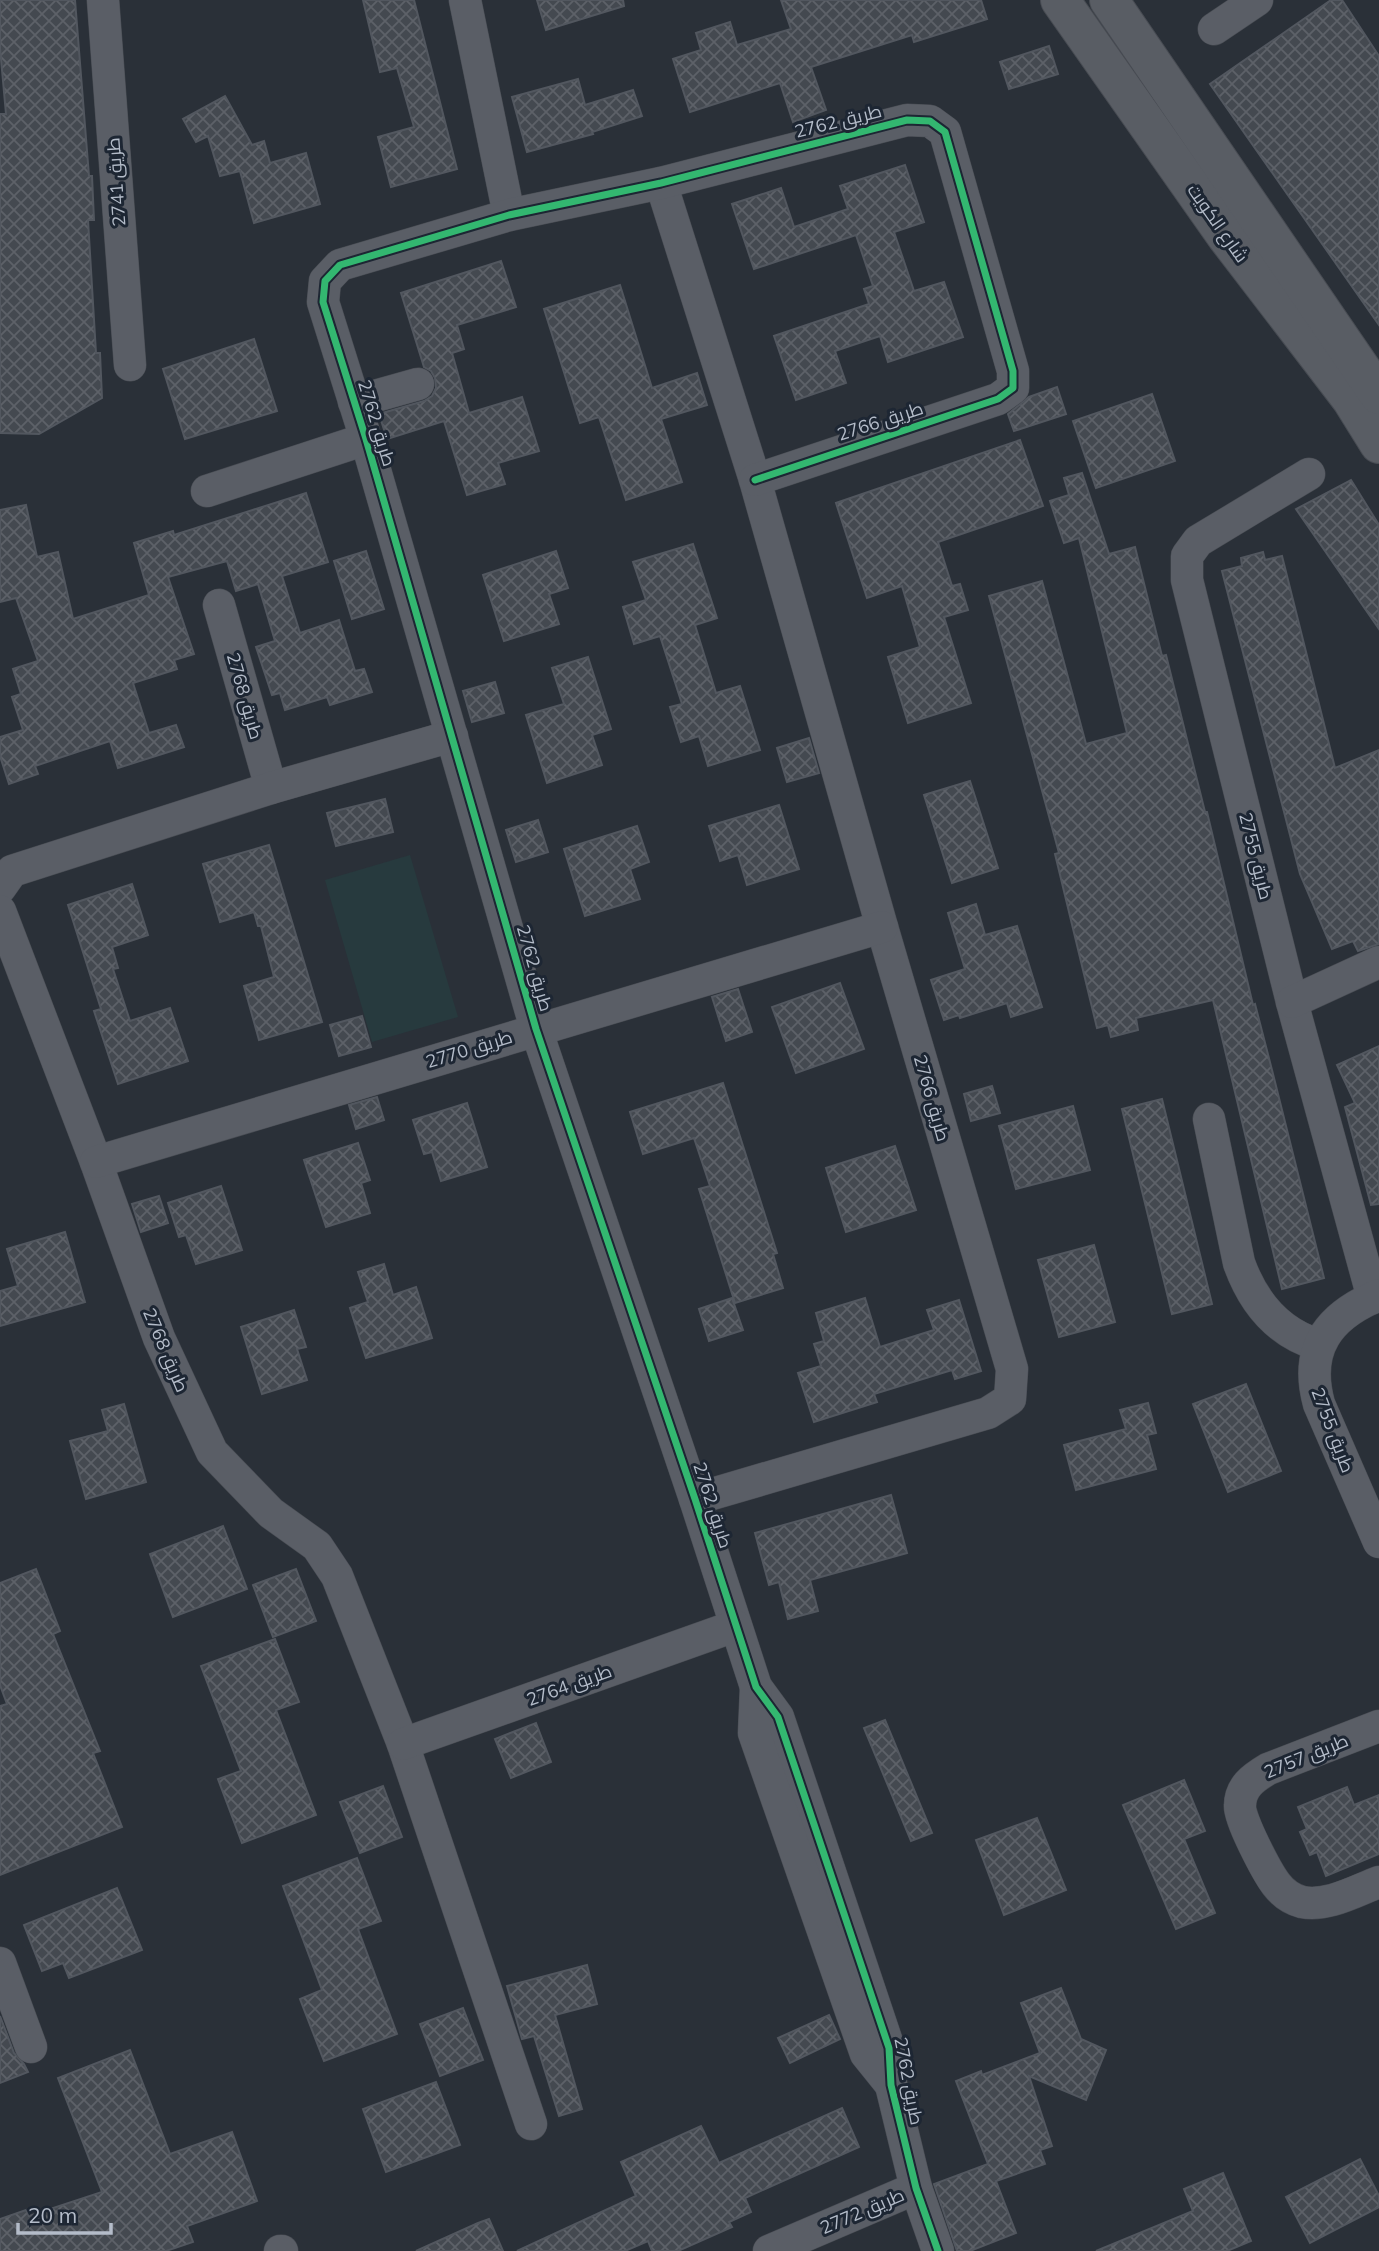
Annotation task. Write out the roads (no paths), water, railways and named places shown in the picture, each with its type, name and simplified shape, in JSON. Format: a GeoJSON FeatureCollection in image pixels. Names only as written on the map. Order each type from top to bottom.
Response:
{"type":"FeatureCollection","features":[{"type":"Feature","properties":{"kind":"main road","name":"شارع الكويت"},"geometry":{"type":"LineString","coordinates":[[1060,0],[1226,236],[1286,318],[1351,399],[1379,444]]}},
{"type":"Feature","properties":{"kind":"main road","name":"شارع الكويت"},"geometry":{"type":"LineString","coordinates":[[1109,0],[1379,395]]}},
{"type":"Feature","properties":{"kind":"street","name":"طريق 2741"},"geometry":{"type":"LineString","coordinates":[[103,0],[130,365]]}},
{"type":"Feature","properties":{"kind":"street"},"geometry":{"type":"LineString","coordinates":[[465,0],[509,215]]}},
{"type":"Feature","properties":{"kind":"street"},"geometry":{"type":"LineString","coordinates":[[1214,29],[1256,0]]}},
{"type":"Feature","properties":{"kind":"street","name":"طريق 2762"},"geometry":{"type":"LineString","coordinates":[[939,2251],[916,2188],[891,2085],[890,2048],[783,1730],[778,1717],[756,1687],[536,1029],[366,439],[323,302],[326,281],[340,265],[509,215],[661,183],[907,120],[930,121],[945,132],[1013,372],[1013,388]]}},
{"type":"Feature","properties":{"kind":"street","name":"طريق 2766"},"geometry":{"type":"LineString","coordinates":[[661,183],[755,480],[882,927],[1012,1369],[1010,1399],[988,1413],[695,1499]]}},
{"type":"Feature","properties":{"kind":"street"},"geometry":{"type":"LineString","coordinates":[[354,402],[418,384]]}},
{"type":"Feature","properties":{"kind":"street","name":"طريق 2766"},"geometry":{"type":"LineString","coordinates":[[755,480],[998,399],[1013,388]]}},
{"type":"Feature","properties":{"kind":"street"},"geometry":{"type":"LineString","coordinates":[[207,491],[366,439]]}},
{"type":"Feature","properties":{"kind":"street","name":"طريق 2755"},"geometry":{"type":"LineString","coordinates":[[1309,474],[1198,541],[1187,556],[1187,580],[1292,1002],[1376,1297],[1341,1316],[1328,1329],[1319,1345],[1314,1364],[1314,1384],[1379,1542]]}},
{"type":"Feature","properties":{"kind":"street","name":"طريق 2768"},"geometry":{"type":"LineString","coordinates":[[219,605],[271,788]]}},
{"type":"Feature","properties":{"kind":"street"},"geometry":{"type":"LineString","coordinates":[[0,888],[12,871],[271,788],[452,736]]}},
{"type":"Feature","properties":{"kind":"street","name":"طريق 2768"},"geometry":{"type":"LineString","coordinates":[[0,911],[96,1162],[159,1338],[212,1452],[271,1513],[317,1546],[337,1576],[403,1744],[531,2123]]}},
{"type":"Feature","properties":{"kind":"street","name":"طريق 2770"},"geometry":{"type":"LineString","coordinates":[[96,1162],[882,927]]}},
{"type":"Feature","properties":{"kind":"street"},"geometry":{"type":"LineString","coordinates":[[1292,1002],[1379,962]]}},
{"type":"Feature","properties":{"kind":"street"},"geometry":{"type":"LineString","coordinates":[[1209,1119],[1239,1263],[1248,1286],[1259,1304],[1277,1322],[1303,1340],[1319,1345]]}},
{"type":"Feature","properties":{"kind":"street","name":"طريق 2764"},"geometry":{"type":"LineString","coordinates":[[403,1744],[735,1626]]}},
{"type":"Feature","properties":{"kind":"street","name":"طريق 2757"},"geometry":{"type":"LineString","coordinates":[[1379,1726],[1268,1769],[1252,1779],[1243,1791],[1240,1806],[1242,1820],[1275,1882],[1286,1894],[1300,1901],[1319,1903],[1379,1882]]}},
{"type":"Feature","properties":{"kind":"street"},"geometry":{"type":"LineString","coordinates":[[0,1963],[31,2048]]}},
{"type":"Feature","properties":{"kind":"street","name":"طريق 2772"},"geometry":{"type":"LineString","coordinates":[[769,2251],[916,2188]]}}]}
